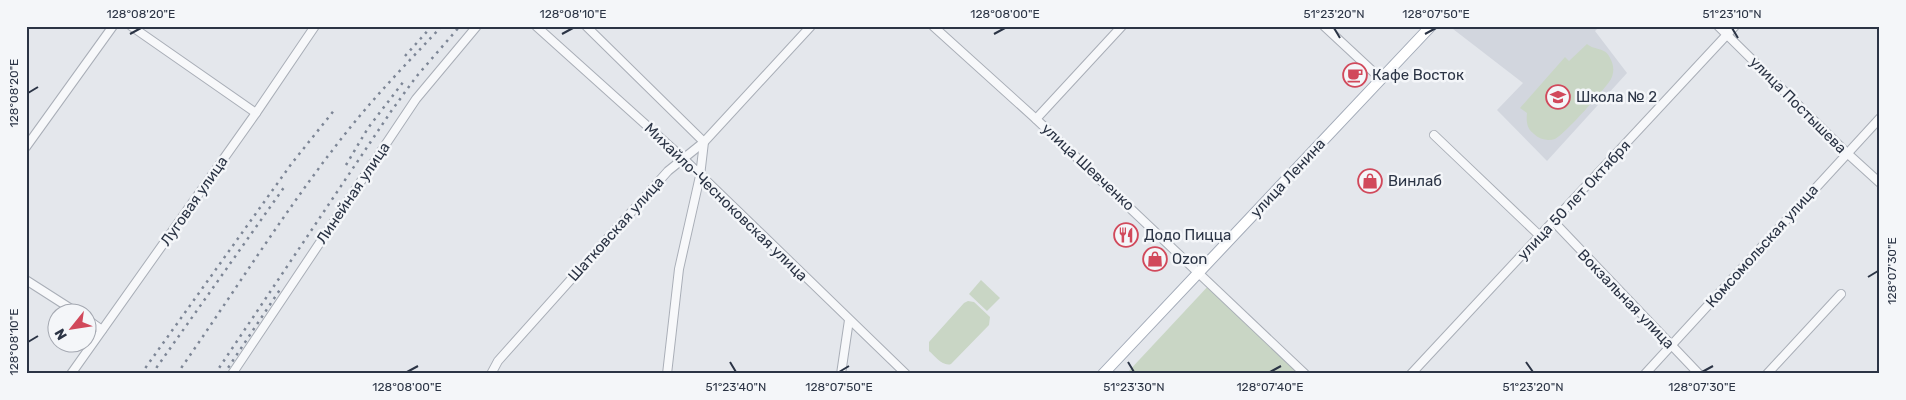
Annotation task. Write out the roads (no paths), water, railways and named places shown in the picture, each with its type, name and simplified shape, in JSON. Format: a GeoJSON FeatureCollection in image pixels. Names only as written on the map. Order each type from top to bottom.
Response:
{"type":"FeatureCollection","features":[{"type":"Feature","properties":{"kind":"main road","name":"улица Ленина"},"geometry":{"type":"LineString","coordinates":[[1103,374],[1431,26]]}},
{"type":"Feature","properties":{"kind":"street"},"geometry":{"type":"LineString","coordinates":[[26,147],[113,26]]}},
{"type":"Feature","properties":{"kind":"street"},"geometry":{"type":"LineString","coordinates":[[131,26],[256,113]]}},
{"type":"Feature","properties":{"kind":"street","name":"Луговая улица"},"geometry":{"type":"LineString","coordinates":[[71,374],[256,113],[315,26]]}},
{"type":"Feature","properties":{"kind":"street","name":"Линейная улица"},"geometry":{"type":"LineString","coordinates":[[232,374],[416,99],[477,26]]}},
{"type":"Feature","properties":{"kind":"street","name":"Михайло-Чесноковская улица"},"geometry":{"type":"LineString","coordinates":[[536,26],[684,159],[906,374]]}},
{"type":"Feature","properties":{"kind":"street"},"geometry":{"type":"LineString","coordinates":[[586,26],[704,142],[700,176],[679,269],[667,374]]}},
{"type":"Feature","properties":{"kind":"street","name":"Шатковская улица"},"geometry":{"type":"LineString","coordinates":[[491,374],[498,361],[668,171],[704,142],[811,26]]}},
{"type":"Feature","properties":{"kind":"street","name":"улица Шевченко"},"geometry":{"type":"LineString","coordinates":[[933,26],[1036,119],[1305,374]]}},
{"type":"Feature","properties":{"kind":"street"},"geometry":{"type":"LineString","coordinates":[[1036,119],[1122,26]]}},
{"type":"Feature","properties":{"kind":"street"},"geometry":{"type":"LineString","coordinates":[[1324,26],[1381,80]]}},
{"type":"Feature","properties":{"kind":"street","name":"улица Постышева"},"geometry":{"type":"LineString","coordinates":[[1718,26],[1847,153],[1880,182]]}},
{"type":"Feature","properties":{"kind":"street","name":"улица 50 лет Октября"},"geometry":{"type":"LineString","coordinates":[[1411,374],[1736,26]]}},
{"type":"Feature","properties":{"kind":"street","name":"Комсомольская улица"},"geometry":{"type":"LineString","coordinates":[[1645,374],[1880,118]]}},
{"type":"Feature","properties":{"kind":"street"},"geometry":{"type":"LineString","coordinates":[[1434,135],[1540,236]]}},
{"type":"Feature","properties":{"kind":"street","name":"Вокзальная улица"},"geometry":{"type":"LineString","coordinates":[[1554,222],[1699,374]]}},
{"type":"Feature","properties":{"kind":"street"},"geometry":{"type":"LineString","coordinates":[[26,280],[60,302]]}},
{"type":"Feature","properties":{"kind":"street"},"geometry":{"type":"LineString","coordinates":[[1767,374],[1841,294]]}},
{"type":"Feature","properties":{"kind":"street"},"geometry":{"type":"LineString","coordinates":[[841,374],[850,320]]}},
{"type":"Feature","properties":{"kind":"street"},"geometry":{"type":"LineString","coordinates":[[98,327],[102,330]]}},
{"type":"Feature","properties":{"kind":"street"},"geometry":{"type":"LineString","coordinates":[[237,366],[240,374]]}},
{"type":"Feature","properties":{"kind":"railway"},"geometry":{"type":"LineString","coordinates":[[405,56],[432,26]]}},
{"type":"Feature","properties":{"kind":"railway"},"geometry":{"type":"LineString","coordinates":[[177,374],[280,222],[345,134],[392,79],[442,26]]}},
{"type":"Feature","properties":{"kind":"railway"},"geometry":{"type":"LineString","coordinates":[[215,374],[392,110],[416,77],[460,26]]}},
{"type":"Feature","properties":{"kind":"railway"},"geometry":{"type":"LineString","coordinates":[[346,165],[368,128],[404,81]]}},
{"type":"Feature","properties":{"kind":"railway"},"geometry":{"type":"LineString","coordinates":[[141,374],[292,163],[336,108]]}},
{"type":"Feature","properties":{"kind":"railway"},"geometry":{"type":"LineString","coordinates":[[152,374],[285,186]]}},
{"type":"Feature","properties":{"kind":"railway"},"geometry":{"type":"LineString","coordinates":[[224,374],[281,288]]}},
{"type":"Feature","properties":{"kind":"place","name":"Кафе Восток"},"geometry":{"type":"Point","coordinates":[1355,75]}},
{"type":"Feature","properties":{"kind":"place","name":"Школа № 2"},"geometry":{"type":"Point","coordinates":[1558,97]}},
{"type":"Feature","properties":{"kind":"place","name":"Винлаб"},"geometry":{"type":"Point","coordinates":[1370,181]}},
{"type":"Feature","properties":{"kind":"place","name":"Додо Пицца"},"geometry":{"type":"Point","coordinates":[1126,235]}},
{"type":"Feature","properties":{"kind":"place","name":"Ozon"},"geometry":{"type":"Point","coordinates":[1155,259]}}]}
